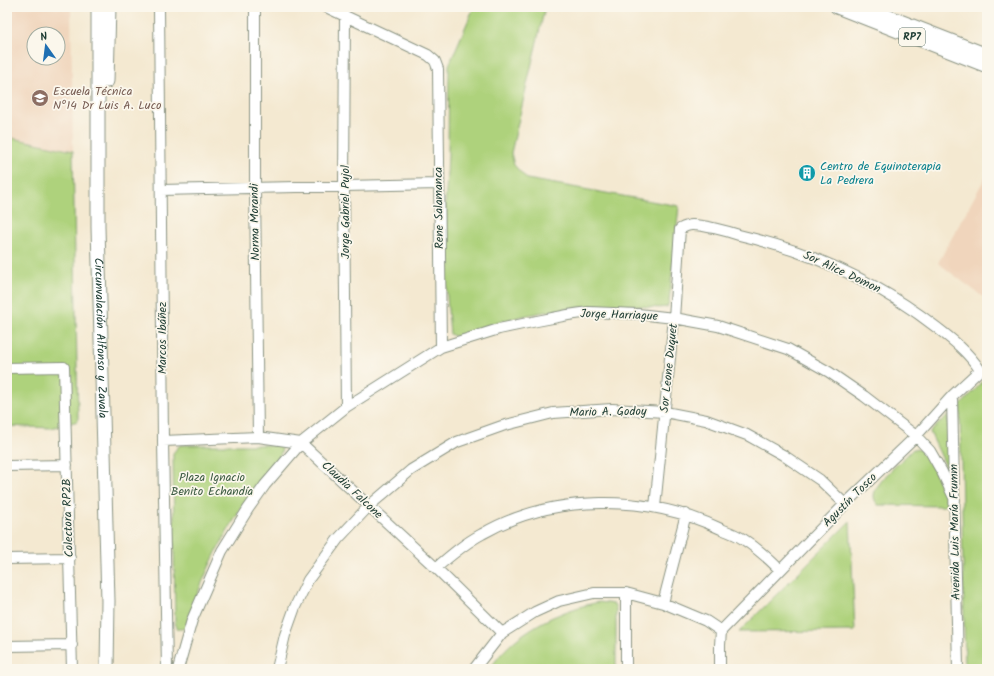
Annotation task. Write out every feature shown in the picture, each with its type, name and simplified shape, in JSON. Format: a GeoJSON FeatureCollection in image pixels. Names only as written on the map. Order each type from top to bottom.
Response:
{"type":"FeatureCollection","features":[{"type":"Feature","properties":{"kind":"main road","name":"Circunvalación Alfonso y Zavala"},"geometry":{"type":"LineString","coordinates":[[98,7],[98,227],[108,601],[107,669]]}},
{"type":"Feature","properties":{"kind":"main road","name":"Circunvalación Alfonso y Zavala"},"geometry":{"type":"LineString","coordinates":[[109,7],[105,145],[114,669]]}},
{"type":"Feature","properties":{"kind":"main road","name":"RP7"},"geometry":{"type":"LineString","coordinates":[[837,7],[987,66]]}},
{"type":"Feature","properties":{"kind":"main road","name":"RP7"},"geometry":{"type":"LineString","coordinates":[[864,7],[987,55]]}},
{"type":"Feature","properties":{"kind":"street","name":"Marcos Ibáñez"},"geometry":{"type":"LineString","coordinates":[[159,7],[163,441],[167,669]]}},
{"type":"Feature","properties":{"kind":"street","name":"Norma Morandi"},"geometry":{"type":"LineString","coordinates":[[255,7],[255,188],[258,437]]}},
{"type":"Feature","properties":{"kind":"street"},"geometry":{"type":"LineString","coordinates":[[326,7],[345,16]]}},
{"type":"Feature","properties":{"kind":"street","name":"Rene Salamanca"},"geometry":{"type":"LineString","coordinates":[[345,16],[428,55],[435,61],[438,69],[441,347]]}},
{"type":"Feature","properties":{"kind":"street","name":"Jorge Gabriel Pujol"},"geometry":{"type":"LineString","coordinates":[[345,16],[344,186],[346,407]]}},
{"type":"Feature","properties":{"kind":"street"},"geometry":{"type":"LineString","coordinates":[[161,190],[439,184]]}},
{"type":"Feature","properties":{"kind":"street","name":"Sor Alice Domon"},"geometry":{"type":"LineString","coordinates":[[680,229],[691,224],[759,239],[799,252],[844,271],[900,300],[959,345],[980,370]]}},
{"type":"Feature","properties":{"kind":"street","name":"Sor Leone Duquet"},"geometry":{"type":"LineString","coordinates":[[655,507],[674,318],[680,229]]}},
{"type":"Feature","properties":{"kind":"street","name":"Jorge Harriague"},"geometry":{"type":"LineString","coordinates":[[178,669],[192,620],[222,551],[265,485],[301,443],[346,407],[441,347],[499,329],[589,312],[638,314],[674,318],[718,326],[788,349],[829,372],[864,396],[916,436],[930,451],[955,500]]}},
{"type":"Feature","properties":{"kind":"street","name":"Colectora RP2B"},"geometry":{"type":"LineString","coordinates":[[7,368],[64,367],[72,669]]}},
{"type":"Feature","properties":{"kind":"street","name":"Agustín Tosco"},"geometry":{"type":"LineString","coordinates":[[721,631],[845,504],[916,436],[952,396],[980,370]]}},
{"type":"Feature","properties":{"kind":"street","name":"Avenida Luis María Frumm"},"geometry":{"type":"LineString","coordinates":[[952,396],[958,669]]}},
{"type":"Feature","properties":{"kind":"street","name":"Mario A. Godoy"},"geometry":{"type":"LineString","coordinates":[[277,669],[285,635],[308,580],[338,539],[369,506],[411,470],[457,442],[502,426],[553,414],[612,409],[665,412],[706,420],[747,435],[784,455],[820,480],[845,504]]}},
{"type":"Feature","properties":{"kind":"street"},"geometry":{"type":"LineString","coordinates":[[163,441],[258,437],[301,443]]}},
{"type":"Feature","properties":{"kind":"street","name":"Claudia Falcone"},"geometry":{"type":"LineString","coordinates":[[301,443],[436,568],[502,633]]}},
{"type":"Feature","properties":{"kind":"street"},"geometry":{"type":"LineString","coordinates":[[7,466],[67,465]]}},
{"type":"Feature","properties":{"kind":"street"},"geometry":{"type":"LineString","coordinates":[[436,568],[464,545],[483,533],[502,524],[535,512],[578,504],[616,502],[655,507],[686,514],[743,539],[764,555],[780,570]]}},
{"type":"Feature","properties":{"kind":"street"},"geometry":{"type":"LineString","coordinates":[[663,603],[686,514]]}},
{"type":"Feature","properties":{"kind":"street"},"geometry":{"type":"LineString","coordinates":[[7,559],[70,558]]}},
{"type":"Feature","properties":{"kind":"street"},"geometry":{"type":"LineString","coordinates":[[474,669],[502,633],[535,612],[559,601],[594,593],[626,593],[663,603],[706,620],[721,631],[720,669]]}},
{"type":"Feature","properties":{"kind":"street"},"geometry":{"type":"LineString","coordinates":[[626,593],[626,669]]}},
{"type":"Feature","properties":{"kind":"street"},"geometry":{"type":"LineString","coordinates":[[7,646],[72,646]]}},
{"type":"Feature","properties":{"kind":"shaded area","name":"Escuela Técnica Nº14 Dr Luis A. Luco"},"geometry":{"type":"Polygon","coordinates":[[[7,7],[71,7],[73,151],[7,137],[7,7]]]}},
{"type":"Feature","properties":{"kind":"shaded area"},"geometry":{"type":"Polygon","coordinates":[[[987,174],[987,300],[938,263],[987,174]]]}},
{"type":"Feature","properties":{"kind":"green space"},"geometry":{"type":"Polygon","coordinates":[[[474,7],[545,7],[511,153],[514,165],[527,179],[679,206],[669,302],[667,307],[655,308],[625,306],[571,308],[531,314],[493,324],[456,337],[450,334],[443,247],[448,155],[449,65],[474,7]]]}},
{"type":"Feature","properties":{"kind":"green space"},"geometry":{"type":"Polygon","coordinates":[[[7,137],[73,151],[78,421],[51,428],[7,426],[7,137]]]}},
{"type":"Feature","properties":{"kind":"green space"},"geometry":{"type":"Polygon","coordinates":[[[987,377],[987,669],[965,669],[960,406],[987,377]]]}},
{"type":"Feature","properties":{"kind":"green space"},"geometry":{"type":"Polygon","coordinates":[[[948,415],[950,475],[930,432],[948,415]]]}},
{"type":"Feature","properties":{"kind":"green space","name":"Plaza Ignacio Benito Echandía"},"geometry":{"type":"Polygon","coordinates":[[[180,445],[278,445],[282,449],[276,463],[257,485],[223,539],[209,566],[187,624],[183,629],[178,629],[175,623],[173,453],[180,445]]]}},
{"type":"Feature","properties":{"kind":"green space"},"geometry":{"type":"Polygon","coordinates":[[[913,449],[921,450],[925,454],[946,492],[946,504],[944,506],[878,505],[874,496],[875,491],[890,471],[913,449]]]}},
{"type":"Feature","properties":{"kind":"green space"},"geometry":{"type":"Polygon","coordinates":[[[850,521],[855,631],[739,632],[850,521]]]}},
{"type":"Feature","properties":{"kind":"green space"},"geometry":{"type":"Polygon","coordinates":[[[599,602],[614,604],[616,608],[616,669],[490,669],[511,644],[537,625],[567,611],[599,602]]]}},
{"type":"Feature","properties":{"kind":"place","name":"Escuela Técnica Nº14 Dr Luis A. Luco"},"geometry":{"type":"Point","coordinates":[40,98]}},
{"type":"Feature","properties":{"kind":"place","name":"Centro de Equinoterapia La Pedrera"},"geometry":{"type":"Point","coordinates":[807,173]}}]}
